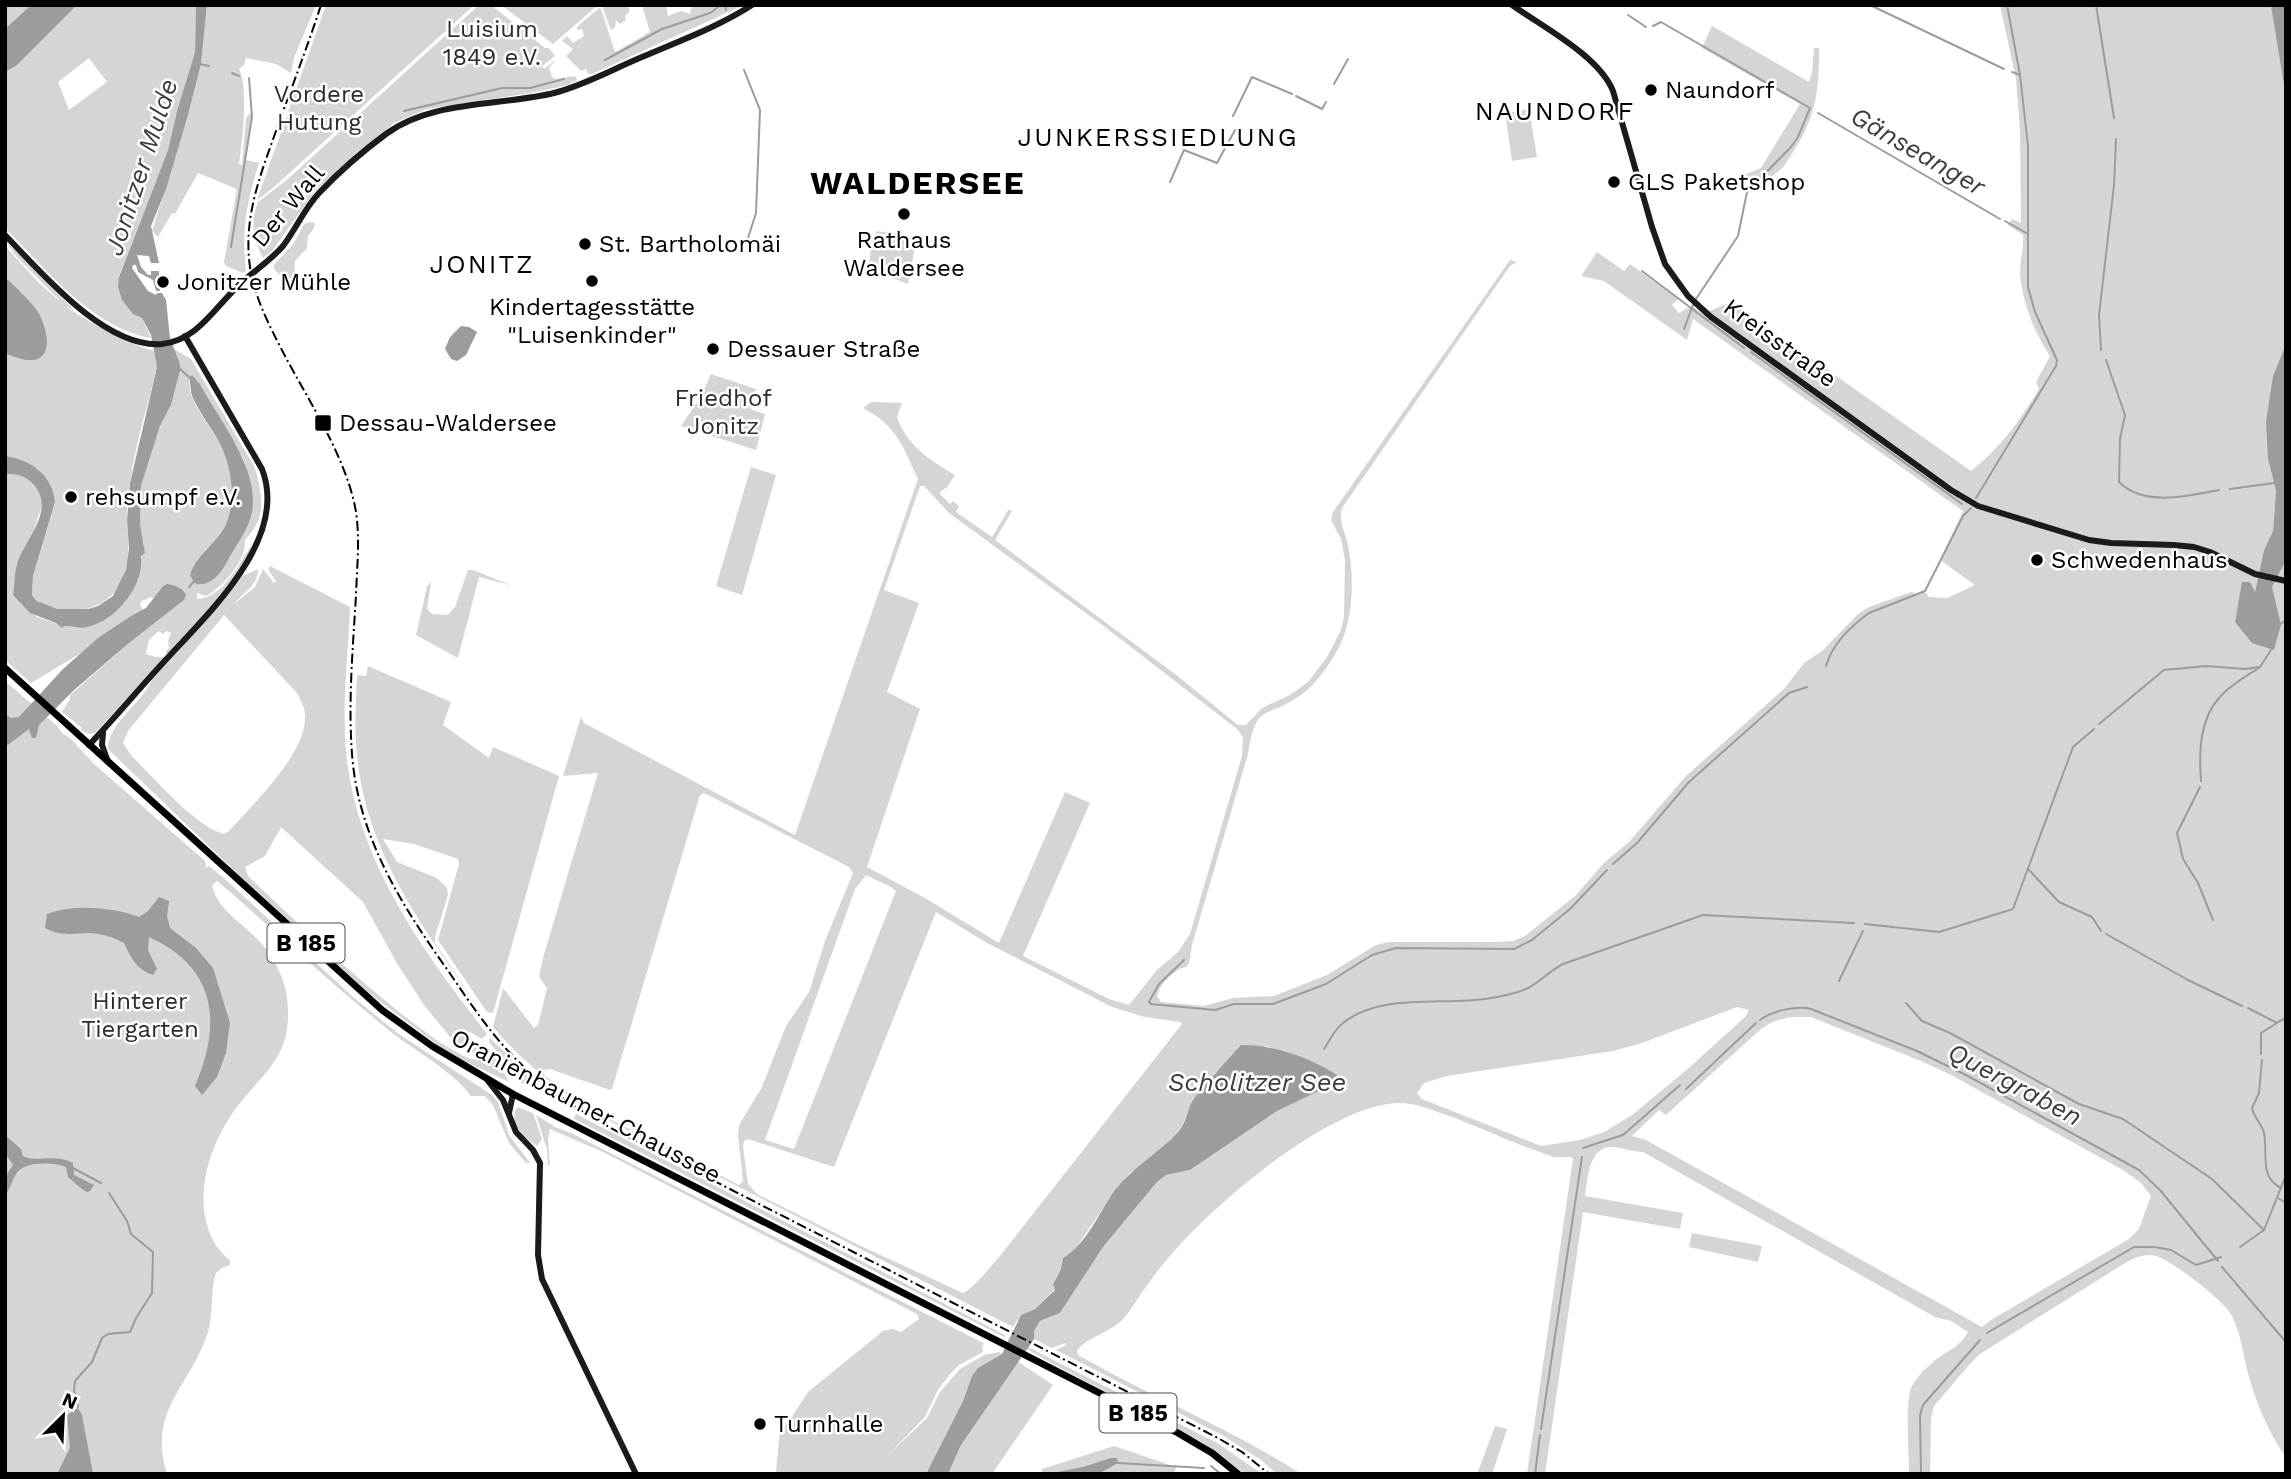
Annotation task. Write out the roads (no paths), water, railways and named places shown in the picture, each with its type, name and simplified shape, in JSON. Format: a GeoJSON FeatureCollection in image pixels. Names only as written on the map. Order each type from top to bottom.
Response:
{"type":"FeatureCollection","features":[{"type":"Feature","properties":{"kind":"main road","name":"Der Wall"},"geometry":{"type":"LineString","coordinates":[[5,235],[81,311],[121,334],[150,344],[177,340],[203,324],[231,293],[278,251],[319,193],[400,124],[436,113],[534,97],[576,87],[718,24],[752,5]]}},
{"type":"Feature","properties":{"kind":"main road","name":"Kreisstraße"},"geometry":{"type":"LineString","coordinates":[[1512,5],[1594,62],[1606,76],[1613,91],[1659,249],[1672,275],[1704,311],[1970,502],[2099,542],[2174,545],[2210,552],[2255,574],[2286,581]]}},
{"type":"Feature","properties":{"kind":"main road"},"geometry":{"type":"LineString","coordinates":[[89,745],[225,594],[248,561],[262,527],[266,481],[258,462],[185,336]]}},
{"type":"Feature","properties":{"kind":"main road","name":"Oranienbaumer Chaussee"},"geometry":{"type":"LineString","coordinates":[[5,668],[382,1010],[432,1046],[513,1094],[1178,1433],[1212,1453],[1238,1474]]}},
{"type":"Feature","properties":{"kind":"main road"},"geometry":{"type":"LineString","coordinates":[[103,731],[102,745],[108,762]]}},
{"type":"Feature","properties":{"kind":"main road"},"geometry":{"type":"LineString","coordinates":[[486,1079],[499,1094],[514,1128],[536,1153],[541,1167],[538,1255],[542,1279],[636,1474]]}},
{"type":"Feature","properties":{"kind":"main road"},"geometry":{"type":"LineString","coordinates":[[509,1113],[513,1094]]}},
{"type":"Feature","properties":{"kind":"water"},"geometry":{"type":"Polygon","coordinates":[[[31,5],[77,5],[16,66],[5,72],[5,29],[31,5]]]}},
{"type":"Feature","properties":{"kind":"water"},"geometry":{"type":"Polygon","coordinates":[[[196,5],[207,5],[201,64],[166,189],[151,226],[159,263],[151,263],[149,256],[137,255],[141,267],[148,275],[151,275],[151,271],[159,271],[160,291],[156,291],[153,280],[138,272],[136,265],[132,268],[148,291],[156,295],[162,293],[166,300],[170,338],[180,364],[171,405],[160,426],[141,486],[140,523],[145,553],[141,556],[141,567],[133,590],[117,610],[98,624],[84,628],[62,628],[30,613],[13,595],[17,564],[37,524],[42,504],[40,495],[28,479],[5,474],[5,456],[24,461],[39,470],[50,484],[55,502],[33,576],[32,595],[37,601],[57,609],[88,609],[113,596],[126,570],[130,483],[157,367],[151,335],[142,318],[133,314],[122,300],[118,287],[119,277],[168,150],[195,52],[196,5]]]}},
{"type":"Feature","properties":{"kind":"water"},"geometry":{"type":"Polygon","coordinates":[[[2286,5],[2286,98],[2271,6],[2286,5]]]}},
{"type":"Feature","properties":{"kind":"water"},"geometry":{"type":"Polygon","coordinates":[[[5,277],[36,309],[43,322],[47,347],[40,358],[25,360],[5,354],[5,277]]]}},
{"type":"Feature","properties":{"kind":"water"},"geometry":{"type":"Polygon","coordinates":[[[461,326],[477,332],[466,355],[457,361],[451,359],[445,349],[450,337],[461,326]]]}},
{"type":"Feature","properties":{"kind":"water"},"geometry":{"type":"Polygon","coordinates":[[[2286,344],[2286,560],[2272,587],[2281,625],[2274,650],[2252,643],[2235,622],[2242,582],[2250,582],[2255,592],[2264,550],[2273,531],[2276,491],[2268,459],[2266,422],[2273,376],[2286,344]]]}},
{"type":"Feature","properties":{"kind":"water"},"geometry":{"type":"Polygon","coordinates":[[[192,375],[236,445],[250,479],[253,496],[252,512],[242,537],[219,574],[202,584],[196,584],[190,576],[192,569],[226,524],[232,492],[223,449],[192,395],[189,378],[192,375]]]}},
{"type":"Feature","properties":{"kind":"water"},"geometry":{"type":"Polygon","coordinates":[[[167,584],[183,590],[186,595],[184,600],[74,690],[39,725],[36,738],[32,738],[29,729],[5,747],[5,714],[11,718],[19,717],[63,669],[98,638],[146,608],[167,584]]]}},
{"type":"Feature","properties":{"kind":"water"},"geometry":{"type":"Polygon","coordinates":[[[159,897],[169,901],[167,916],[170,928],[196,948],[213,968],[230,1023],[226,1053],[217,1077],[202,1095],[195,1086],[204,1063],[210,1019],[208,1000],[201,981],[189,964],[149,937],[148,950],[157,969],[153,975],[138,966],[124,943],[116,939],[91,933],[62,934],[45,928],[47,914],[69,909],[105,909],[139,917],[148,911],[159,897]]]}},
{"type":"Feature","properties":{"kind":"water","name":"Scholitzer See"},"geometry":{"type":"Polygon","coordinates":[[[1241,1045],[1266,1047],[1293,1054],[1340,1077],[1331,1085],[1277,1111],[1190,1170],[1166,1175],[1157,1182],[1103,1247],[1060,1313],[1040,1321],[1034,1331],[1034,1339],[961,1445],[948,1474],[926,1474],[963,1401],[972,1376],[978,1368],[1002,1354],[1021,1315],[1035,1309],[1055,1290],[1053,1284],[1063,1258],[1086,1236],[1122,1182],[1179,1131],[1195,1097],[1241,1045]]]}},
{"type":"Feature","properties":{"kind":"water"},"geometry":{"type":"Polygon","coordinates":[[[5,1135],[21,1149],[23,1156],[66,1160],[73,1163],[74,1175],[94,1185],[87,1192],[68,1177],[66,1167],[39,1164],[20,1170],[5,1195],[5,1177],[13,1165],[5,1153],[5,1135]]]}},
{"type":"Feature","properties":{"kind":"water"},"geometry":{"type":"Polygon","coordinates":[[[78,1408],[82,1415],[93,1474],[57,1474],[70,1448],[67,1415],[78,1408]]]}},
{"type":"Feature","properties":{"kind":"water"},"geometry":{"type":"Polygon","coordinates":[[[1117,1458],[1118,1463],[1098,1474],[1057,1474],[1057,1472],[1117,1458]]]}},
{"type":"Feature","properties":{"kind":"waterway"},"geometry":{"type":"LineString","coordinates":[[605,60],[662,29],[710,13],[721,5]]}},
{"type":"Feature","properties":{"kind":"waterway"},"geometry":{"type":"LineString","coordinates":[[725,5],[726,10]]}},
{"type":"Feature","properties":{"kind":"waterway"},"geometry":{"type":"LineString","coordinates":[[1870,5],[2004,69]]}},
{"type":"Feature","properties":{"kind":"waterway"},"geometry":{"type":"LineString","coordinates":[[1976,498],[2056,366],[2057,360],[2035,312],[2028,287],[2028,146],[2020,75],[2007,5]]}},
{"type":"Feature","properties":{"kind":"waterway"},"geometry":{"type":"LineString","coordinates":[[2096,5],[2114,118]]}},
{"type":"Feature","properties":{"kind":"waterway","name":"Gänseanger"},"geometry":{"type":"LineString","coordinates":[[1628,15],[1646,27]]}},
{"type":"Feature","properties":{"kind":"waterway"},"geometry":{"type":"LineString","coordinates":[[1653,26],[1661,22],[1810,108],[1791,147],[1747,192],[1738,236],[1696,299]]}},
{"type":"Feature","properties":{"kind":"waterway"},"geometry":{"type":"LineString","coordinates":[[1334,84],[1348,59]]}},
{"type":"Feature","properties":{"kind":"waterway"},"geometry":{"type":"LineString","coordinates":[[200,64],[209,66]]}},
{"type":"Feature","properties":{"kind":"waterway"},"geometry":{"type":"LineString","coordinates":[[744,70],[760,110],[756,213],[748,238]]}},
{"type":"Feature","properties":{"kind":"waterway"},"geometry":{"type":"LineString","coordinates":[[2012,72],[2020,75]]}},
{"type":"Feature","properties":{"kind":"waterway"},"geometry":{"type":"LineString","coordinates":[[232,73],[239,76]]}},
{"type":"Feature","properties":{"kind":"waterway"},"geometry":{"type":"LineString","coordinates":[[1233,116],[1252,77],[1292,94]]}},
{"type":"Feature","properties":{"kind":"waterway"},"geometry":{"type":"LineString","coordinates":[[231,247],[252,117],[249,78]]}},
{"type":"Feature","properties":{"kind":"waterway"},"geometry":{"type":"LineString","coordinates":[[404,111],[502,88],[530,88],[564,79]]}},
{"type":"Feature","properties":{"kind":"waterway"},"geometry":{"type":"LineString","coordinates":[[1296,96],[1322,109],[1326,102]]}},
{"type":"Feature","properties":{"kind":"waterway","name":"Gänseanger"},"geometry":{"type":"LineString","coordinates":[[1818,113],[2000,219]]}},
{"type":"Feature","properties":{"kind":"waterway"},"geometry":{"type":"LineString","coordinates":[[1170,182],[1184,150],[1217,163],[1235,130]]}},
{"type":"Feature","properties":{"kind":"waterway"},"geometry":{"type":"LineString","coordinates":[[2101,350],[2099,315],[2114,185],[2116,139]]}},
{"type":"Feature","properties":{"kind":"waterway","name":"Gänseanger"},"geometry":{"type":"LineString","coordinates":[[2005,221],[2028,234]]}},
{"type":"Feature","properties":{"kind":"waterway"},"geometry":{"type":"LineString","coordinates":[[1642,271],[1744,348]]}},
{"type":"Feature","properties":{"kind":"waterway"},"geometry":{"type":"LineString","coordinates":[[1684,329],[1693,305]]}},
{"type":"Feature","properties":{"kind":"waterway"},"geometry":{"type":"LineString","coordinates":[[1751,352],[1962,504]]}},
{"type":"Feature","properties":{"kind":"waterway"},"geometry":{"type":"LineString","coordinates":[[2106,360],[2125,415],[2120,439],[2119,482],[2129,490],[2154,497],[2181,497],[2219,490]]}},
{"type":"Feature","properties":{"kind":"waterway"},"geometry":{"type":"LineString","coordinates":[[179,368],[190,378]]}},
{"type":"Feature","properties":{"kind":"waterway"},"geometry":{"type":"LineString","coordinates":[[2230,489],[2274,483]]}},
{"type":"Feature","properties":{"kind":"waterway"},"geometry":{"type":"LineString","coordinates":[[1826,666],[1843,636],[1869,613],[1925,591],[1963,516],[1971,508]]}},
{"type":"Feature","properties":{"kind":"waterway"},"geometry":{"type":"LineString","coordinates":[[189,587],[195,580]]}},
{"type":"Feature","properties":{"kind":"waterway"},"geometry":{"type":"LineString","coordinates":[[2280,624],[2286,620]]}},
{"type":"Feature","properties":{"kind":"waterway"},"geometry":{"type":"LineString","coordinates":[[2099,724],[2164,670],[2206,666],[2245,669],[2260,667],[2271,650]]}},
{"type":"Feature","properties":{"kind":"waterway"},"geometry":{"type":"LineString","coordinates":[[2201,781],[2202,737],[2213,706],[2224,693],[2260,667]]}},
{"type":"Feature","properties":{"kind":"waterway"},"geometry":{"type":"LineString","coordinates":[[1613,864],[1637,843],[1689,782],[1789,693],[1807,687]]}},
{"type":"Feature","properties":{"kind":"waterway"},"geometry":{"type":"LineString","coordinates":[[1865,924],[1939,932],[2013,909],[2073,747],[2094,729]]}},
{"type":"Feature","properties":{"kind":"waterway"},"geometry":{"type":"LineString","coordinates":[[2200,787],[2177,833],[2183,859],[2198,883],[2213,920]]}},
{"type":"Feature","properties":{"kind":"waterway"},"geometry":{"type":"LineString","coordinates":[[1184,960],[1159,984],[1149,1002],[1151,1004],[1215,1010],[1234,1004],[1273,1004],[1326,984],[1372,955],[1396,948],[1514,949],[1532,940],[1570,909],[1607,870]]}},
{"type":"Feature","properties":{"kind":"waterway"},"geometry":{"type":"LineString","coordinates":[[2029,870],[2059,902],[2092,917],[2101,931]]}},
{"type":"Feature","properties":{"kind":"waterway"},"geometry":{"type":"LineString","coordinates":[[1324,1049],[1343,1023],[1373,1008],[1407,1002],[1480,1000],[1518,992],[1563,964],[1703,915],[1854,923]]}},
{"type":"Feature","properties":{"kind":"waterway"},"geometry":{"type":"LineString","coordinates":[[1839,981],[1863,931]]}},
{"type":"Feature","properties":{"kind":"waterway"},"geometry":{"type":"LineString","coordinates":[[2106,934],[2188,980],[2242,1006]]}},
{"type":"Feature","properties":{"kind":"waterway"},"geometry":{"type":"LineString","coordinates":[[1906,1003],[1922,1021],[1950,1033],[2079,1104],[2123,1119],[2212,1179],[2264,1230]]}},
{"type":"Feature","properties":{"kind":"waterway"},"geometry":{"type":"LineString","coordinates":[[2248,1008],[2277,1023],[2261,1033],[2261,1054]]}},
{"type":"Feature","properties":{"kind":"waterway","name":"Quergraben"},"geometry":{"type":"LineString","coordinates":[[1760,1020],[1785,1010],[1811,1009],[1917,1051],[1966,1075],[2139,1170],[2160,1190],[2218,1261]]}},
{"type":"Feature","properties":{"kind":"waterway"},"geometry":{"type":"LineString","coordinates":[[2278,1022],[2286,1018]]}},
{"type":"Feature","properties":{"kind":"waterway","name":"Quergraben"},"geometry":{"type":"LineString","coordinates":[[1686,1089],[1756,1023]]}},
{"type":"Feature","properties":{"kind":"waterway"},"geometry":{"type":"LineString","coordinates":[[2262,1060],[2259,1093],[2252,1108],[2264,1133],[2267,1171],[2274,1183],[2281,1188]]}},
{"type":"Feature","properties":{"kind":"waterway","name":"Quergraben"},"geometry":{"type":"LineString","coordinates":[[1583,1148],[1623,1135],[1680,1085]]}},
{"type":"Feature","properties":{"kind":"waterway","name":"Quergraben"},"geometry":{"type":"LineString","coordinates":[[1541,1429],[1582,1157]]}},
{"type":"Feature","properties":{"kind":"waterway"},"geometry":{"type":"LineString","coordinates":[[71,1167],[101,1183]]}},
{"type":"Feature","properties":{"kind":"waterway"},"geometry":{"type":"LineString","coordinates":[[2240,1247],[2264,1230],[2286,1175]]}},
{"type":"Feature","properties":{"kind":"waterway"},"geometry":{"type":"LineString","coordinates":[[78,1407],[74,1391],[75,1381],[92,1362],[102,1338],[108,1334],[130,1332],[152,1293],[153,1252],[131,1234],[127,1221],[109,1193]]}},
{"type":"Feature","properties":{"kind":"waterway"},"geometry":{"type":"LineString","coordinates":[[2278,1198],[2286,1203]]}},
{"type":"Feature","properties":{"kind":"waterway"},"geometry":{"type":"LineString","coordinates":[[1987,1333],[2134,1247],[2171,1250],[2196,1265],[2221,1257]]}},
{"type":"Feature","properties":{"kind":"waterway"},"geometry":{"type":"LineString","coordinates":[[2222,1267],[2285,1341]]}},
{"type":"Feature","properties":{"kind":"waterway"},"geometry":{"type":"LineString","coordinates":[[1921,1474],[1920,1415],[1923,1405],[1980,1340]]}},
{"type":"Feature","properties":{"kind":"waterway","name":"Quergraben"},"geometry":{"type":"LineString","coordinates":[[1535,1474],[1540,1435]]}},
{"type":"Feature","properties":{"kind":"waterway"},"geometry":{"type":"LineString","coordinates":[[1118,1463],[1204,1468]]}},
{"type":"Feature","properties":{"kind":"waterway"},"geometry":{"type":"LineString","coordinates":[[1211,1466],[1221,1474]]}},
{"type":"Feature","properties":{"kind":"railway"},"geometry":{"type":"LineString","coordinates":[[321,5],[254,197],[248,249],[259,302],[336,452],[345,472],[356,512],[358,543],[351,674],[352,754],[356,784],[373,842],[415,922],[475,1010],[503,1045],[535,1077],[572,1104],[624,1135],[1218,1438],[1242,1452],[1269,1474]]}},
{"type":"Feature","properties":{"kind":"place","name":"Naundorf"},"geometry":{"type":"Point","coordinates":[1651,90]}},
{"type":"Feature","properties":{"kind":"place","name":"GLS Paketshop"},"geometry":{"type":"Point","coordinates":[1614,182]}},
{"type":"Feature","properties":{"kind":"place","name":"Rathaus Waldersee"},"geometry":{"type":"Point","coordinates":[904,214]}},
{"type":"Feature","properties":{"kind":"place","name":"St. Bartholomäi"},"geometry":{"type":"Point","coordinates":[585,244]}},
{"type":"Feature","properties":{"kind":"place","name":"Kindertagesstätte \"Luisenkinder\""},"geometry":{"type":"Point","coordinates":[592,281]}},
{"type":"Feature","properties":{"kind":"place","name":"Jonitzer Mühle"},"geometry":{"type":"Point","coordinates":[163,282]}},
{"type":"Feature","properties":{"kind":"place","name":"Dessauer Straße"},"geometry":{"type":"Point","coordinates":[713,349]}},
{"type":"Feature","properties":{"kind":"place","name":"Dessau-Waldersee"},"geometry":{"type":"Point","coordinates":[323,423]}},
{"type":"Feature","properties":{"kind":"place","name":"rehsumpf e.V."},"geometry":{"type":"Point","coordinates":[71,497]}},
{"type":"Feature","properties":{"kind":"place","name":"Schwedenhaus"},"geometry":{"type":"Point","coordinates":[2037,560]}},
{"type":"Feature","properties":{"kind":"place","name":"Turnhalle"},"geometry":{"type":"Point","coordinates":[760,1424]}},
{"type":"Feature","properties":{"kind":"district","name":"NAUNDORF"},"geometry":{"type":"Point","coordinates":[1555,111]}},
{"type":"Feature","properties":{"kind":"district","name":"JUNKERSSIEDLUNG"},"geometry":{"type":"Point","coordinates":[1158,137]}},
{"type":"Feature","properties":{"kind":"district","name":"WALDERSEE"},"geometry":{"type":"Point","coordinates":[918,183]}},
{"type":"Feature","properties":{"kind":"district","name":"JONITZ"},"geometry":{"type":"Point","coordinates":[482,264]}},
{"type":"Feature","properties":{"kind":"park label","name":"Luisium 1849 e.V."},"geometry":{"type":"Point","coordinates":[492,43]}},
{"type":"Feature","properties":{"kind":"park label","name":"Vordere Hutung"},"geometry":{"type":"Point","coordinates":[319,108]}},
{"type":"Feature","properties":{"kind":"park label","name":"Friedhof Jonitz"},"geometry":{"type":"Point","coordinates":[723,412]}},
{"type":"Feature","properties":{"kind":"park label","name":"Hinterer Tiergarten"},"geometry":{"type":"Point","coordinates":[140,1015]}},
{"type":"Feature","properties":{"kind":"water label","name":"Jonitzer Mulde"},"geometry":{"type":"Point","coordinates":[141,167]}}]}
